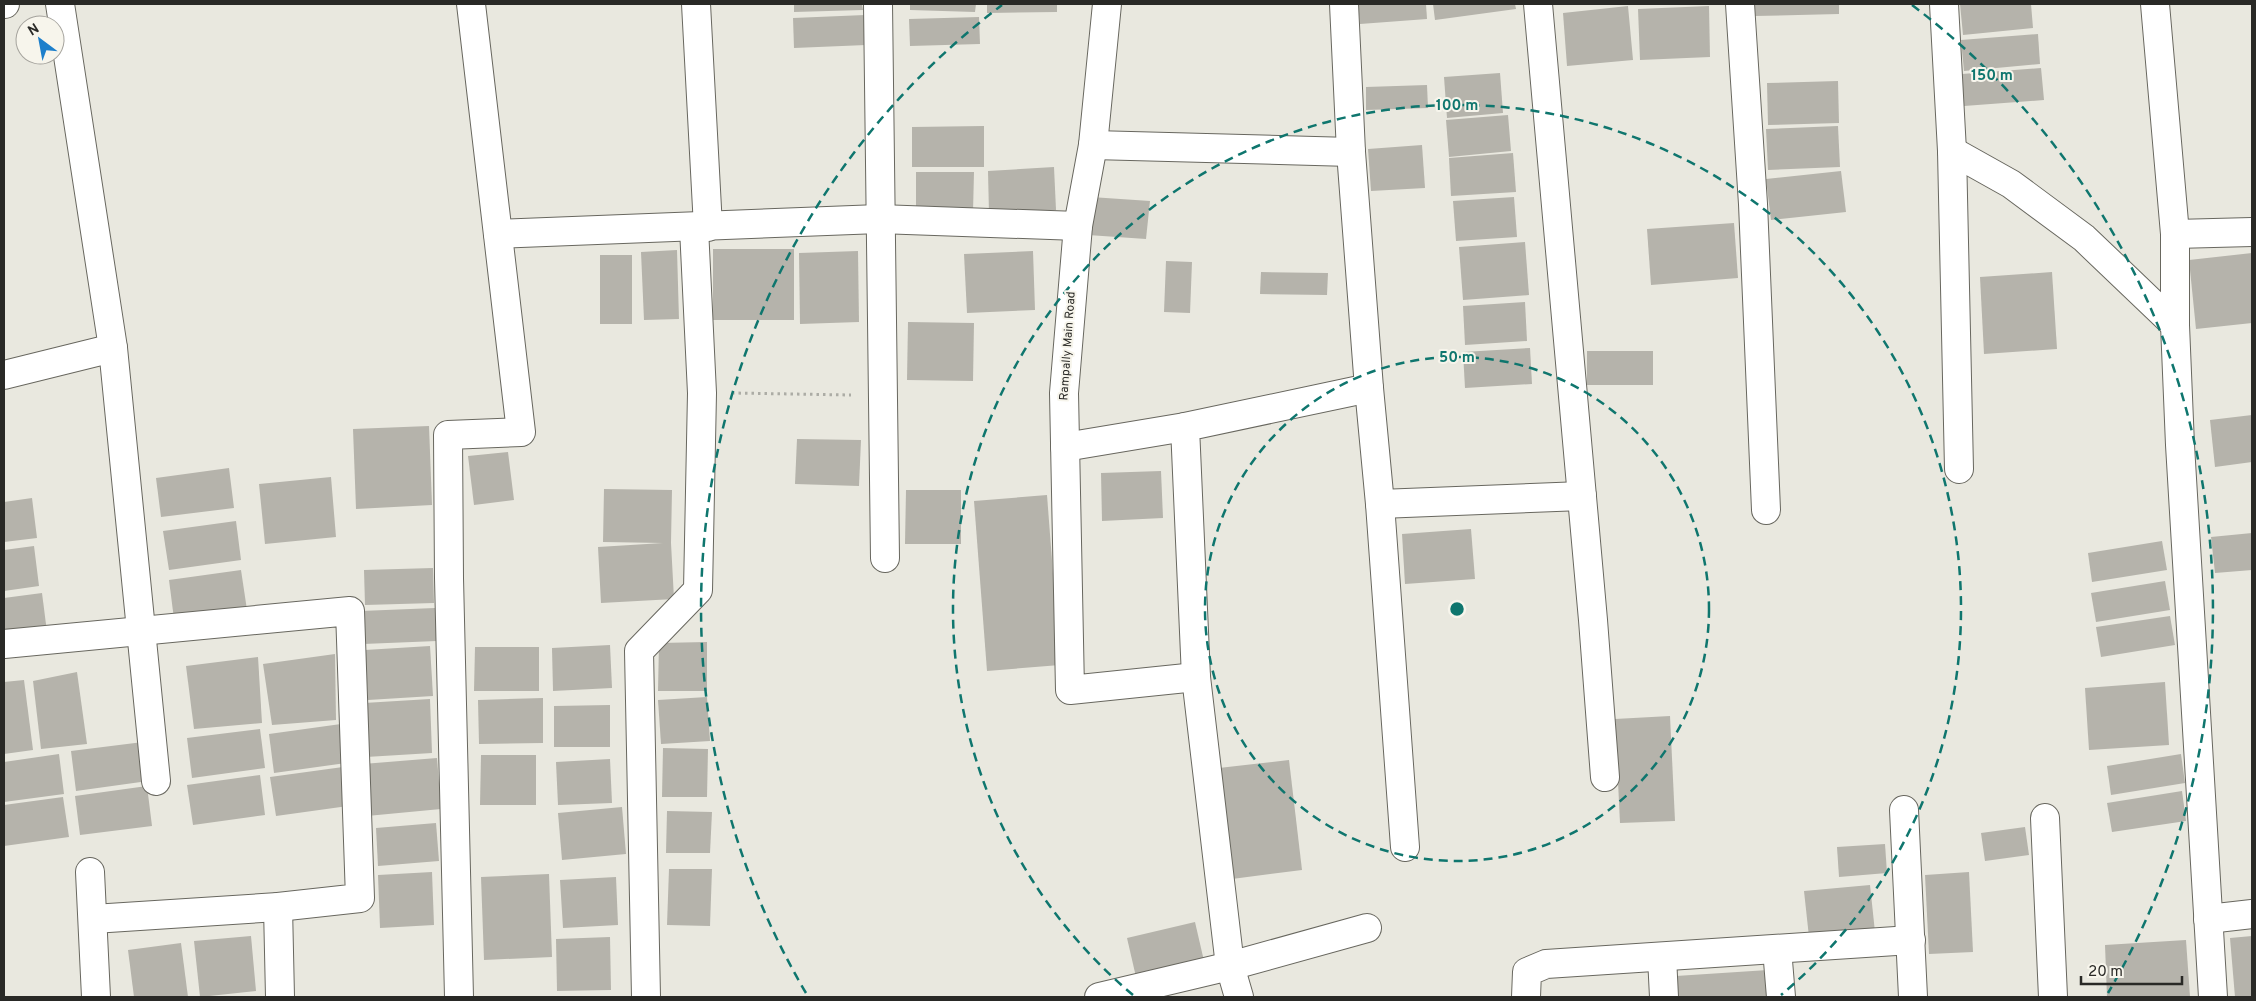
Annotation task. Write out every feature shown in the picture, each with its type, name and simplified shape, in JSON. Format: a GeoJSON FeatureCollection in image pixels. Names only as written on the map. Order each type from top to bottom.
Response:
{"type":"FeatureCollection","features":[{"type":"Feature","properties":{"kind":"street"},"geometry":{"type":"LineString","coordinates":[[60,4],[113,348],[156,781]]}},
{"type":"Feature","properties":{"kind":"street"},"geometry":{"type":"LineString","coordinates":[[459,997],[449,588],[448,435],[521,432],[471,4]]}},
{"type":"Feature","properties":{"kind":"street"},"geometry":{"type":"LineString","coordinates":[[646,997],[639,651],[698,590],[702,393],[701,227],[696,4]]}},
{"type":"Feature","properties":{"kind":"street"},"geometry":{"type":"LineString","coordinates":[[878,4],[879,219],[885,558]]}},
{"type":"Feature","properties":{"kind":"street","name":"Rampally Main Road"},"geometry":{"type":"LineString","coordinates":[[1108,4],[1093,145],[1078,226],[1064,393],[1070,690],[1196,677]]}},
{"type":"Feature","properties":{"kind":"street"},"geometry":{"type":"LineString","coordinates":[[1344,4],[1352,152],[1369,388],[1380,504],[1405,847]]}},
{"type":"Feature","properties":{"kind":"street"},"geometry":{"type":"LineString","coordinates":[[1538,4],[1605,777]]}},
{"type":"Feature","properties":{"kind":"street"},"geometry":{"type":"LineString","coordinates":[[1740,4],[1753,204],[1766,510]]}},
{"type":"Feature","properties":{"kind":"street"},"geometry":{"type":"LineString","coordinates":[[1944,4],[1952,151],[1959,469]]}},
{"type":"Feature","properties":{"kind":"street"},"geometry":{"type":"LineString","coordinates":[[2156,4],[2175,234],[2175,325],[2180,445],[2213,997]]}},
{"type":"Feature","properties":{"kind":"street"},"geometry":{"type":"LineString","coordinates":[[1093,145],[1352,152]]}},
{"type":"Feature","properties":{"kind":"street"},"geometry":{"type":"LineString","coordinates":[[1952,151],[2011,184],[2084,238],[2175,325]]}},
{"type":"Feature","properties":{"kind":"street"},"geometry":{"type":"LineString","coordinates":[[498,234],[879,219],[1078,226]]}},
{"type":"Feature","properties":{"kind":"street"},"geometry":{"type":"LineString","coordinates":[[2175,234],[2252,232]]}},
{"type":"Feature","properties":{"kind":"street"},"geometry":{"type":"LineString","coordinates":[[4,375],[113,348]]}},
{"type":"Feature","properties":{"kind":"street"},"geometry":{"type":"LineString","coordinates":[[1065,446],[1185,427],[1369,388]]}},
{"type":"Feature","properties":{"kind":"street"},"geometry":{"type":"LineString","coordinates":[[1185,427],[1196,677],[1230,966],[1239,997]]}},
{"type":"Feature","properties":{"kind":"street"},"geometry":{"type":"LineString","coordinates":[[1380,504],[1582,496]]}},
{"type":"Feature","properties":{"kind":"street"},"geometry":{"type":"LineString","coordinates":[[4,644],[350,611],[360,898],[278,907],[93,919]]}},
{"type":"Feature","properties":{"kind":"street"},"geometry":{"type":"LineString","coordinates":[[1904,810],[1913,997]]}},
{"type":"Feature","properties":{"kind":"street"},"geometry":{"type":"LineString","coordinates":[[2046,818],[2053,997]]}},
{"type":"Feature","properties":{"kind":"street"},"geometry":{"type":"LineString","coordinates":[[90,872],[96,997]]}},
{"type":"Feature","properties":{"kind":"street"},"geometry":{"type":"LineString","coordinates":[[278,907],[280,997]]}},
{"type":"Feature","properties":{"kind":"street"},"geometry":{"type":"LineString","coordinates":[[2208,919],[2252,914]]}},
{"type":"Feature","properties":{"kind":"street"},"geometry":{"type":"LineString","coordinates":[[1099,997],[1230,966],[1367,928]]}},
{"type":"Feature","properties":{"kind":"street"},"geometry":{"type":"LineString","coordinates":[[1526,997],[1527,972],[1546,964],[1911,940]]}},
{"type":"Feature","properties":{"kind":"street"},"geometry":{"type":"LineString","coordinates":[[1777,949],[1781,997]]}},
{"type":"Feature","properties":{"kind":"street"},"geometry":{"type":"LineString","coordinates":[[1662,957],[1664,997]]}},
{"type":"Feature","properties":{"kind":"path"},"geometry":{"type":"LineString","coordinates":[[702,393],[882,396]]}},
{"type":"Feature","properties":{"kind":"building"},"geometry":{"type":"Polygon","coordinates":[[[794,4],[862,4],[863,10],[794,12],[794,4]]]}},
{"type":"Feature","properties":{"kind":"building"},"geometry":{"type":"Polygon","coordinates":[[[910,4],[976,4],[975,12],[910,10],[910,4]]]}},
{"type":"Feature","properties":{"kind":"building"},"geometry":{"type":"Polygon","coordinates":[[[987,4],[1057,4],[1057,12],[987,13],[987,4]]]}},
{"type":"Feature","properties":{"kind":"building"},"geometry":{"type":"Polygon","coordinates":[[[1358,4],[1426,4],[1427,19],[1360,24],[1358,4]]]}},
{"type":"Feature","properties":{"kind":"building"},"geometry":{"type":"Polygon","coordinates":[[[1433,4],[1515,4],[1516,9],[1435,20],[1433,4]]]}},
{"type":"Feature","properties":{"kind":"building"},"geometry":{"type":"Polygon","coordinates":[[[1754,4],[1839,4],[1839,14],[1754,16],[1754,4]]]}},
{"type":"Feature","properties":{"kind":"building"},"geometry":{"type":"Polygon","coordinates":[[[1960,4],[2031,4],[2033,28],[1963,35],[1960,4]]]}},
{"type":"Feature","properties":{"kind":"building"},"geometry":{"type":"Polygon","coordinates":[[[1628,6],[1633,60],[1567,66],[1563,13],[1628,6]]]}},
{"type":"Feature","properties":{"kind":"building"},"geometry":{"type":"Polygon","coordinates":[[[1709,6],[1710,57],[1640,60],[1638,9],[1709,6]]]}},
{"type":"Feature","properties":{"kind":"building"},"geometry":{"type":"Polygon","coordinates":[[[865,15],[866,45],[794,48],[793,18],[865,15]]]}},
{"type":"Feature","properties":{"kind":"building"},"geometry":{"type":"Polygon","coordinates":[[[979,17],[980,44],[910,46],[909,19],[979,17]]]}},
{"type":"Feature","properties":{"kind":"building"},"geometry":{"type":"Polygon","coordinates":[[[2038,34],[2040,64],[1964,71],[1961,40],[2038,34]]]}},
{"type":"Feature","properties":{"kind":"building"},"geometry":{"type":"Polygon","coordinates":[[[2041,68],[2044,100],[1964,106],[1962,74],[2041,68]]]}},
{"type":"Feature","properties":{"kind":"building"},"geometry":{"type":"Polygon","coordinates":[[[1500,73],[1503,113],[1447,118],[1444,77],[1500,73]]]}},
{"type":"Feature","properties":{"kind":"building"},"geometry":{"type":"Polygon","coordinates":[[[1838,81],[1839,123],[1768,125],[1767,83],[1838,81]]]}},
{"type":"Feature","properties":{"kind":"building"},"geometry":{"type":"Polygon","coordinates":[[[1427,85],[1428,108],[1366,110],[1366,87],[1427,85]]]}},
{"type":"Feature","properties":{"kind":"building"},"geometry":{"type":"Polygon","coordinates":[[[1508,115],[1511,151],[1449,157],[1446,120],[1508,115]]]}},
{"type":"Feature","properties":{"kind":"building"},"geometry":{"type":"Polygon","coordinates":[[[984,126],[984,167],[912,167],[912,127],[984,126]]]}},
{"type":"Feature","properties":{"kind":"building"},"geometry":{"type":"Polygon","coordinates":[[[1838,126],[1840,167],[1768,170],[1766,129],[1838,126]]]}},
{"type":"Feature","properties":{"kind":"building"},"geometry":{"type":"Polygon","coordinates":[[[1422,145],[1425,188],[1371,191],[1368,149],[1422,145]]]}},
{"type":"Feature","properties":{"kind":"building"},"geometry":{"type":"Polygon","coordinates":[[[1513,153],[1516,192],[1451,196],[1449,158],[1513,153]]]}},
{"type":"Feature","properties":{"kind":"building"},"geometry":{"type":"Polygon","coordinates":[[[1054,167],[1056,210],[989,214],[988,171],[1054,167]]]}},
{"type":"Feature","properties":{"kind":"building"},"geometry":{"type":"Polygon","coordinates":[[[1841,171],[1846,212],[1771,220],[1766,179],[1841,171]]]}},
{"type":"Feature","properties":{"kind":"building"},"geometry":{"type":"Polygon","coordinates":[[[916,172],[974,172],[973,212],[916,212],[916,172]]]}},
{"type":"Feature","properties":{"kind":"building"},"geometry":{"type":"Polygon","coordinates":[[[1091,197],[1150,201],[1146,239],[1088,235],[1091,197]]]}},
{"type":"Feature","properties":{"kind":"building"},"geometry":{"type":"Polygon","coordinates":[[[1514,197],[1517,237],[1456,241],[1453,201],[1514,197]]]}},
{"type":"Feature","properties":{"kind":"building"},"geometry":{"type":"Polygon","coordinates":[[[1734,223],[1738,278],[1651,285],[1647,229],[1734,223]]]}},
{"type":"Feature","properties":{"kind":"building"},"geometry":{"type":"Polygon","coordinates":[[[1525,242],[1529,295],[1463,300],[1459,247],[1525,242]]]}},
{"type":"Feature","properties":{"kind":"building"},"geometry":{"type":"Polygon","coordinates":[[[713,249],[794,249],[794,320],[713,320],[713,249]]]}},
{"type":"Feature","properties":{"kind":"building"},"geometry":{"type":"Polygon","coordinates":[[[677,250],[679,319],[644,320],[641,252],[677,250]]]}},
{"type":"Feature","properties":{"kind":"building"},"geometry":{"type":"Polygon","coordinates":[[[858,251],[859,322],[800,324],[799,253],[858,251]]]}},
{"type":"Feature","properties":{"kind":"building"},"geometry":{"type":"Polygon","coordinates":[[[1033,251],[1035,310],[967,313],[964,254],[1033,251]]]}},
{"type":"Feature","properties":{"kind":"building"},"geometry":{"type":"Polygon","coordinates":[[[2252,253],[2252,323],[2196,329],[2189,260],[2252,253]]]}},
{"type":"Feature","properties":{"kind":"building"},"geometry":{"type":"Polygon","coordinates":[[[600,255],[632,255],[632,324],[600,324],[600,255]]]}},
{"type":"Feature","properties":{"kind":"building"},"geometry":{"type":"Polygon","coordinates":[[[1166,261],[1192,262],[1190,313],[1164,312],[1166,261]]]}},
{"type":"Feature","properties":{"kind":"building"},"geometry":{"type":"Polygon","coordinates":[[[1261,272],[1328,273],[1327,295],[1260,294],[1261,272]]]}},
{"type":"Feature","properties":{"kind":"building"},"geometry":{"type":"Polygon","coordinates":[[[2052,272],[2057,349],[1984,354],[1980,277],[2052,272]]]}},
{"type":"Feature","properties":{"kind":"building"},"geometry":{"type":"Polygon","coordinates":[[[1525,302],[1527,341],[1465,345],[1463,306],[1525,302]]]}},
{"type":"Feature","properties":{"kind":"building"},"geometry":{"type":"Polygon","coordinates":[[[908,322],[974,323],[973,381],[907,380],[908,322]]]}},
{"type":"Feature","properties":{"kind":"building"},"geometry":{"type":"Polygon","coordinates":[[[1530,348],[1532,384],[1465,388],[1463,352],[1530,348]]]}},
{"type":"Feature","properties":{"kind":"building"},"geometry":{"type":"Polygon","coordinates":[[[1587,351],[1653,351],[1653,385],[1587,385],[1587,351]]]}},
{"type":"Feature","properties":{"kind":"building"},"geometry":{"type":"Polygon","coordinates":[[[2252,415],[2252,462],[2215,467],[2210,420],[2252,415]]]}},
{"type":"Feature","properties":{"kind":"building"},"geometry":{"type":"Polygon","coordinates":[[[429,426],[432,505],[356,509],[353,429],[429,426]]]}},
{"type":"Feature","properties":{"kind":"building"},"geometry":{"type":"Polygon","coordinates":[[[797,439],[861,440],[859,486],[795,484],[797,439]]]}},
{"type":"Feature","properties":{"kind":"building"},"geometry":{"type":"Polygon","coordinates":[[[508,452],[514,500],[474,505],[468,456],[508,452]]]}},
{"type":"Feature","properties":{"kind":"building"},"geometry":{"type":"Polygon","coordinates":[[[229,468],[234,508],[161,517],[156,478],[229,468]]]}},
{"type":"Feature","properties":{"kind":"building"},"geometry":{"type":"Polygon","coordinates":[[[1161,471],[1163,518],[1102,521],[1101,473],[1161,471]]]}},
{"type":"Feature","properties":{"kind":"building"},"geometry":{"type":"Polygon","coordinates":[[[331,477],[336,537],[265,544],[259,484],[331,477]]]}},
{"type":"Feature","properties":{"kind":"building"},"geometry":{"type":"Polygon","coordinates":[[[604,489],[672,490],[671,543],[674,599],[601,603],[598,547],[663,543],[603,542],[604,489]]]}},
{"type":"Feature","properties":{"kind":"building"},"geometry":{"type":"Polygon","coordinates":[[[906,490],[961,490],[961,544],[905,544],[906,490]]]}},
{"type":"Feature","properties":{"kind":"building"},"geometry":{"type":"Polygon","coordinates":[[[1047,495],[1060,665],[987,671],[974,501],[1047,495]]]}},
{"type":"Feature","properties":{"kind":"building"},"geometry":{"type":"Polygon","coordinates":[[[32,498],[37,538],[4,542],[4,502],[32,498]]]}},
{"type":"Feature","properties":{"kind":"building"},"geometry":{"type":"Polygon","coordinates":[[[236,521],[241,560],[169,570],[163,531],[236,521]]]}},
{"type":"Feature","properties":{"kind":"building"},"geometry":{"type":"Polygon","coordinates":[[[1471,529],[1475,579],[1405,584],[1402,534],[1471,529]]]}},
{"type":"Feature","properties":{"kind":"building"},"geometry":{"type":"Polygon","coordinates":[[[2252,533],[2252,570],[2215,573],[2211,537],[2252,533]]]}},
{"type":"Feature","properties":{"kind":"building"},"geometry":{"type":"Polygon","coordinates":[[[2162,541],[2167,570],[2092,582],[2088,553],[2162,541]]]}},
{"type":"Feature","properties":{"kind":"building"},"geometry":{"type":"Polygon","coordinates":[[[34,546],[39,586],[4,591],[4,550],[34,546]]]}},
{"type":"Feature","properties":{"kind":"building"},"geometry":{"type":"Polygon","coordinates":[[[433,568],[434,603],[365,605],[364,570],[433,568]]]}},
{"type":"Feature","properties":{"kind":"building"},"geometry":{"type":"Polygon","coordinates":[[[241,570],[247,610],[174,619],[169,580],[241,570]]]}},
{"type":"Feature","properties":{"kind":"building"},"geometry":{"type":"Polygon","coordinates":[[[2165,581],[2170,610],[2096,622],[2091,593],[2165,581]]]}},
{"type":"Feature","properties":{"kind":"building"},"geometry":{"type":"Polygon","coordinates":[[[42,593],[47,632],[4,638],[4,598],[42,593]]]}},
{"type":"Feature","properties":{"kind":"building"},"geometry":{"type":"Polygon","coordinates":[[[435,608],[437,641],[363,644],[361,611],[435,608]]]}},
{"type":"Feature","properties":{"kind":"building"},"geometry":{"type":"Polygon","coordinates":[[[2170,616],[2175,645],[2101,657],[2096,627],[2170,616]]]}},
{"type":"Feature","properties":{"kind":"building"},"geometry":{"type":"Polygon","coordinates":[[[707,642],[707,691],[658,691],[659,643],[707,642]]]}},
{"type":"Feature","properties":{"kind":"building"},"geometry":{"type":"Polygon","coordinates":[[[610,645],[612,688],[553,691],[552,648],[610,645]]]}},
{"type":"Feature","properties":{"kind":"building"},"geometry":{"type":"Polygon","coordinates":[[[430,646],[433,696],[368,700],[365,650],[430,646]]]}},
{"type":"Feature","properties":{"kind":"building"},"geometry":{"type":"Polygon","coordinates":[[[475,647],[539,647],[539,691],[474,691],[475,647]]]}},
{"type":"Feature","properties":{"kind":"building"},"geometry":{"type":"Polygon","coordinates":[[[335,654],[336,720],[272,725],[263,664],[335,654]]]}},
{"type":"Feature","properties":{"kind":"building"},"geometry":{"type":"Polygon","coordinates":[[[258,657],[262,723],[194,729],[186,666],[258,657]]]}},
{"type":"Feature","properties":{"kind":"building"},"geometry":{"type":"Polygon","coordinates":[[[77,672],[87,744],[41,749],[33,681],[77,672]]]}},
{"type":"Feature","properties":{"kind":"building"},"geometry":{"type":"Polygon","coordinates":[[[24,680],[33,750],[4,754],[4,682],[24,680]]]}},
{"type":"Feature","properties":{"kind":"building"},"geometry":{"type":"Polygon","coordinates":[[[2165,682],[2169,745],[2089,750],[2085,688],[2165,682]]]}},
{"type":"Feature","properties":{"kind":"building"},"geometry":{"type":"Polygon","coordinates":[[[707,697],[710,741],[661,744],[658,700],[707,697]]]}},
{"type":"Feature","properties":{"kind":"building"},"geometry":{"type":"Polygon","coordinates":[[[543,698],[543,743],[479,744],[478,700],[543,698]]]}},
{"type":"Feature","properties":{"kind":"building"},"geometry":{"type":"Polygon","coordinates":[[[430,699],[432,753],[366,757],[364,703],[430,699]]]}},
{"type":"Feature","properties":{"kind":"building"},"geometry":{"type":"Polygon","coordinates":[[[610,705],[610,747],[554,747],[554,706],[610,705]]]}},
{"type":"Feature","properties":{"kind":"building"},"geometry":{"type":"Polygon","coordinates":[[[1670,716],[1675,821],[1620,823],[1615,719],[1670,716]]]}},
{"type":"Feature","properties":{"kind":"building"},"geometry":{"type":"Polygon","coordinates":[[[341,724],[346,763],[274,773],[269,734],[341,724]]]}},
{"type":"Feature","properties":{"kind":"building"},"geometry":{"type":"Polygon","coordinates":[[[260,729],[265,768],[192,778],[187,738],[260,729]]]}},
{"type":"Feature","properties":{"kind":"building"},"geometry":{"type":"Polygon","coordinates":[[[143,742],[148,781],[76,791],[71,751],[143,742]]]}},
{"type":"Feature","properties":{"kind":"building"},"geometry":{"type":"Polygon","coordinates":[[[663,748],[708,749],[707,797],[662,797],[663,748]]]}},
{"type":"Feature","properties":{"kind":"building"},"geometry":{"type":"Polygon","coordinates":[[[59,754],[64,794],[4,802],[4,762],[59,754]]]}},
{"type":"Feature","properties":{"kind":"building"},"geometry":{"type":"Polygon","coordinates":[[[2181,754],[2185,783],[2111,795],[2107,766],[2181,754]]]}},
{"type":"Feature","properties":{"kind":"building"},"geometry":{"type":"Polygon","coordinates":[[[481,755],[536,755],[536,805],[480,805],[481,755]]]}},
{"type":"Feature","properties":{"kind":"building"},"geometry":{"type":"Polygon","coordinates":[[[437,758],[441,809],[367,816],[363,764],[437,758]]]}},
{"type":"Feature","properties":{"kind":"building"},"geometry":{"type":"Polygon","coordinates":[[[610,759],[612,803],[558,805],[556,762],[610,759]]]}},
{"type":"Feature","properties":{"kind":"building"},"geometry":{"type":"Polygon","coordinates":[[[1289,760],[1302,870],[1232,879],[1219,768],[1289,760]]]}},
{"type":"Feature","properties":{"kind":"building"},"geometry":{"type":"Polygon","coordinates":[[[343,767],[348,806],[276,816],[270,777],[343,767]]]}},
{"type":"Feature","properties":{"kind":"building"},"geometry":{"type":"Polygon","coordinates":[[[260,775],[265,815],[193,825],[187,785],[260,775]]]}},
{"type":"Feature","properties":{"kind":"building"},"geometry":{"type":"Polygon","coordinates":[[[147,786],[152,826],[80,835],[75,796],[147,786]]]}},
{"type":"Feature","properties":{"kind":"building"},"geometry":{"type":"Polygon","coordinates":[[[2182,791],[2186,821],[2112,832],[2107,803],[2182,791]]]}},
{"type":"Feature","properties":{"kind":"building"},"geometry":{"type":"Polygon","coordinates":[[[63,797],[69,837],[4,846],[4,805],[63,797]]]}},
{"type":"Feature","properties":{"kind":"building"},"geometry":{"type":"Polygon","coordinates":[[[622,807],[626,854],[562,860],[558,813],[622,807]]]}},
{"type":"Feature","properties":{"kind":"building"},"geometry":{"type":"Polygon","coordinates":[[[667,811],[712,812],[710,853],[666,853],[667,811]]]}},
{"type":"Feature","properties":{"kind":"building"},"geometry":{"type":"Polygon","coordinates":[[[436,823],[439,861],[378,866],[376,828],[436,823]]]}},
{"type":"Feature","properties":{"kind":"building"},"geometry":{"type":"Polygon","coordinates":[[[2025,827],[2029,855],[1985,861],[1981,833],[2025,827]]]}},
{"type":"Feature","properties":{"kind":"building"},"geometry":{"type":"Polygon","coordinates":[[[1885,844],[1887,873],[1839,877],[1837,847],[1885,844]]]}},
{"type":"Feature","properties":{"kind":"building"},"geometry":{"type":"Polygon","coordinates":[[[669,869],[712,869],[710,926],[667,925],[669,869]]]}},
{"type":"Feature","properties":{"kind":"building"},"geometry":{"type":"Polygon","coordinates":[[[432,872],[434,925],[380,928],[378,875],[432,872]]]}},
{"type":"Feature","properties":{"kind":"building"},"geometry":{"type":"Polygon","coordinates":[[[1969,872],[1973,952],[1929,954],[1925,875],[1969,872]]]}},
{"type":"Feature","properties":{"kind":"building"},"geometry":{"type":"Polygon","coordinates":[[[549,874],[552,957],[484,960],[481,877],[549,874]]]}},
{"type":"Feature","properties":{"kind":"building"},"geometry":{"type":"Polygon","coordinates":[[[616,877],[618,925],[563,928],[560,880],[616,877]]]}},
{"type":"Feature","properties":{"kind":"building"},"geometry":{"type":"Polygon","coordinates":[[[1870,885],[1875,932],[1809,937],[1804,891],[1870,885]]]}},
{"type":"Feature","properties":{"kind":"building"},"geometry":{"type":"Polygon","coordinates":[[[1195,922],[1204,961],[1136,977],[1127,938],[1195,922]]]}},
{"type":"Feature","properties":{"kind":"building"},"geometry":{"type":"Polygon","coordinates":[[[251,936],[256,991],[200,997],[194,941],[251,936]]]}},
{"type":"Feature","properties":{"kind":"building"},"geometry":{"type":"Polygon","coordinates":[[[2252,936],[2252,997],[2235,997],[2230,938],[2252,936]]]}},
{"type":"Feature","properties":{"kind":"building"},"geometry":{"type":"Polygon","coordinates":[[[610,937],[611,990],[557,991],[556,939],[610,937]]]}},
{"type":"Feature","properties":{"kind":"building"},"geometry":{"type":"Polygon","coordinates":[[[2186,940],[2190,997],[2107,997],[2105,945],[2186,940]]]}},
{"type":"Feature","properties":{"kind":"building"},"geometry":{"type":"Polygon","coordinates":[[[181,943],[188,997],[134,997],[128,950],[181,943]]]}},
{"type":"Feature","properties":{"kind":"building"},"geometry":{"type":"Polygon","coordinates":[[[1768,970],[1769,997],[1677,997],[1676,976],[1768,970]]]}}]}
